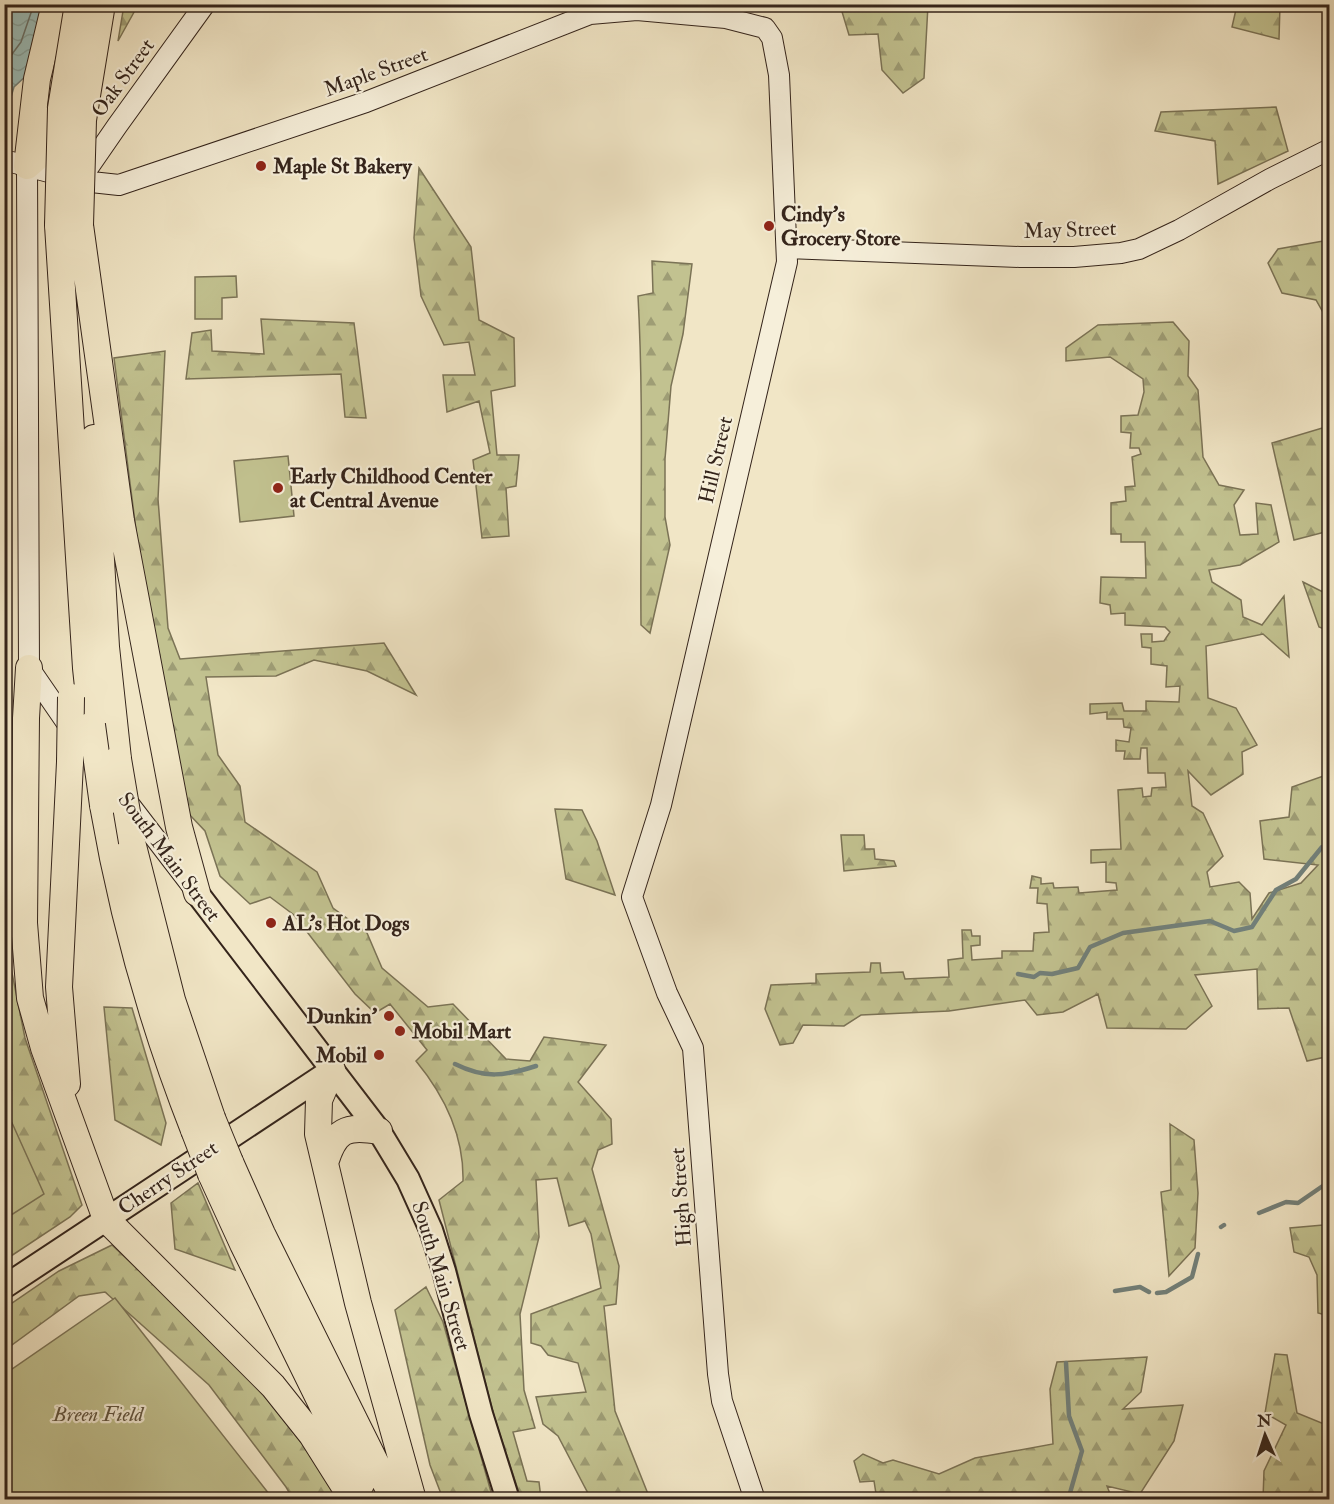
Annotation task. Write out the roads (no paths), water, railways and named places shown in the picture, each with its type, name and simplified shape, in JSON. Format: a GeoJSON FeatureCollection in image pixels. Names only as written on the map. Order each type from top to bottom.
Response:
{"type":"FeatureCollection","features":[{"type":"Feature","properties":{"kind":"highway"},"geometry":{"type":"LineString","coordinates":[[55,4],[16,163],[39,157],[49,143],[92,4]]}},
{"type":"Feature","properties":{"kind":"highway"},"geometry":{"type":"LineString","coordinates":[[78,4],[61,108],[69,225],[118,759],[132,842],[203,1124]]}},
{"type":"Feature","properties":{"kind":"highway"},"geometry":{"type":"LineString","coordinates":[[102,4],[69,225],[76,511],[92,725],[103,805],[143,978],[170,1066],[203,1124],[221,1168],[243,1244],[369,1500]]}},
{"type":"Feature","properties":{"kind":"highway"},"geometry":{"type":"LineString","coordinates":[[69,225],[123,533],[179,827],[197,893]]}},
{"type":"Feature","properties":{"kind":"highway"},"geometry":{"type":"LineString","coordinates":[[74,1129],[64,1059],[59,987],[70,762],[71,613],[76,511]]}},
{"type":"Feature","properties":{"kind":"highway"},"geometry":{"type":"LineString","coordinates":[[29,668],[26,718],[24,911],[30,998],[44,1048],[106,1219],[273,1386],[312,1435],[353,1500]]}},
{"type":"Feature","properties":{"kind":"highway"},"geometry":{"type":"LineString","coordinates":[[332,1070],[323,1087],[317,1115],[325,1163],[358,1304],[413,1500]]}},
{"type":"Feature","properties":{"kind":"highway"},"geometry":{"type":"LineString","coordinates":[[325,1163],[336,1137],[343,1132],[361,1128],[379,1131]]}},
{"type":"Feature","properties":{"kind":"highway"},"geometry":{"type":"LineString","coordinates":[[221,1168],[262,1234],[394,1500]]}},
{"type":"Feature","properties":{"kind":"main road","name":"South Main Street"},"geometry":{"type":"LineString","coordinates":[[197,893],[379,1131],[408,1179],[431,1230],[508,1500]]}},
{"type":"Feature","properties":{"kind":"main road","name":"Cherry Street"},"geometry":{"type":"LineString","coordinates":[[4,1287],[332,1070]]}},
{"type":"Feature","properties":{"kind":"street","name":"Oak Street"},"geometry":{"type":"LineString","coordinates":[[82,181],[88,168],[117,126],[205,4]]}},
{"type":"Feature","properties":{"kind":"street","name":"Maple Street"},"geometry":{"type":"LineString","coordinates":[[16,163],[82,181],[111,186],[126,183],[366,102],[590,14],[637,10],[726,18],[765,28]]}},
{"type":"Feature","properties":{"kind":"street","name":"Hill Street"},"geometry":{"type":"LineString","coordinates":[[632,897],[661,805],[784,280],[787,248],[779,75],[772,38],[765,28]]}},
{"type":"Feature","properties":{"kind":"street","name":"May Street"},"geometry":{"type":"LineString","coordinates":[[787,248],[1046,257],[1121,253],[1139,249],[1179,230],[1270,178],[1329,149]]}},
{"type":"Feature","properties":{"kind":"street"},"geometry":{"type":"LineString","coordinates":[[16,163],[29,668]]}},
{"type":"Feature","properties":{"kind":"street","name":"South Main Street"},"geometry":{"type":"LineString","coordinates":[[29,668],[37,675],[61,716],[197,893]]}},
{"type":"Feature","properties":{"kind":"street","name":"High Street"},"geometry":{"type":"LineString","coordinates":[[632,897],[667,993],[693,1048],[718,1374],[725,1411],[755,1500]]}},
{"type":"Feature","properties":{"kind":"water"},"geometry":{"type":"Polygon","coordinates":[[[5,5],[58,5],[28,74],[14,87],[5,117],[5,5]]]}},
{"type":"Feature","properties":{"kind":"waterway"},"geometry":{"type":"LineString","coordinates":[[1018,974],[1034,977],[1040,973],[1052,974],[1078,968],[1090,947],[1123,933],[1210,921],[1234,931],[1252,927],[1276,890],[1296,879],[1322,847],[1330,847]]}},
{"type":"Feature","properties":{"kind":"waterway"},"geometry":{"type":"LineString","coordinates":[[455,1064],[486,1074],[505,1074],[536,1066]]}},
{"type":"Feature","properties":{"kind":"waterway"},"geometry":{"type":"LineString","coordinates":[[1259,1213],[1286,1202],[1298,1203],[1330,1181]]}},
{"type":"Feature","properties":{"kind":"waterway"},"geometry":{"type":"LineString","coordinates":[[1157,1293],[1166,1292],[1192,1277],[1198,1254]]}},
{"type":"Feature","properties":{"kind":"waterway"},"geometry":{"type":"LineString","coordinates":[[1115,1291],[1140,1287],[1149,1292]]}},
{"type":"Feature","properties":{"kind":"waterway"},"geometry":{"type":"LineString","coordinates":[[1066,1363],[1069,1416],[1082,1451],[1068,1500]]}},
{"type":"Feature","properties":{"kind":"place","name":"Maple St Bakery"},"geometry":{"type":"Point","coordinates":[261,166]}},
{"type":"Feature","properties":{"kind":"place","name":"Cindy's Grocery Store"},"geometry":{"type":"Point","coordinates":[769,226]}},
{"type":"Feature","properties":{"kind":"place","name":"Early Childhood Center at Central Avenue"},"geometry":{"type":"Point","coordinates":[278,488]}},
{"type":"Feature","properties":{"kind":"place","name":"AL's Hot Dogs"},"geometry":{"type":"Point","coordinates":[271,923]}},
{"type":"Feature","properties":{"kind":"place","name":"Dunkin'"},"geometry":{"type":"Point","coordinates":[389,1016]}},
{"type":"Feature","properties":{"kind":"place","name":"Mobil Mart"},"geometry":{"type":"Point","coordinates":[400,1031]}},
{"type":"Feature","properties":{"kind":"place","name":"Mobil"},"geometry":{"type":"Point","coordinates":[379,1055]}},
{"type":"Feature","properties":{"kind":"park label","name":"Breen Field"},"geometry":{"type":"Point","coordinates":[98,1414]}}]}
